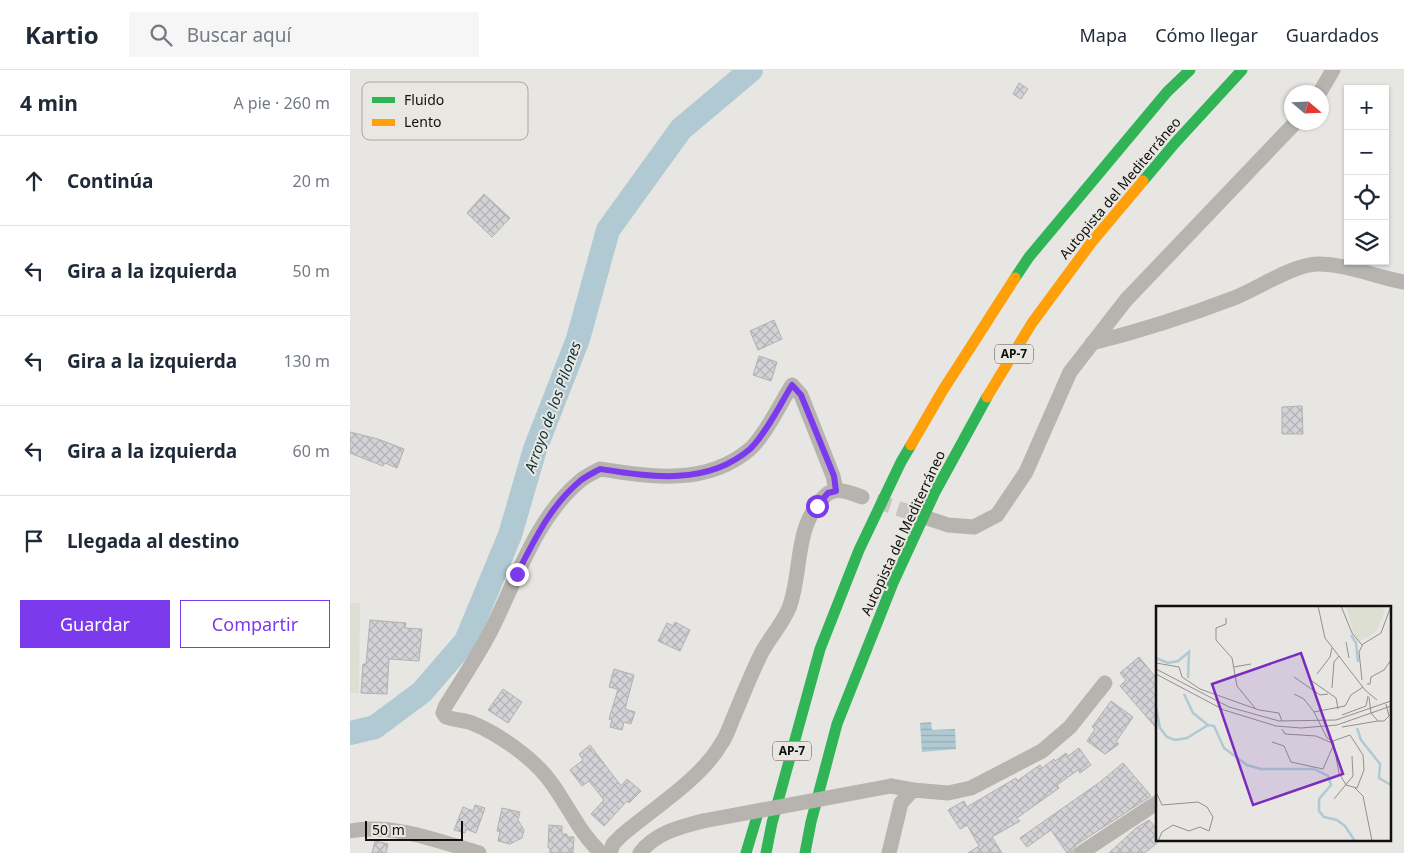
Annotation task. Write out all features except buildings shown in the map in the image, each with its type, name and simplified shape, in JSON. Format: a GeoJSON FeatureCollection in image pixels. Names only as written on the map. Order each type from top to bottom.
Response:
{"type":"FeatureCollection","features":[{"type":"Feature","properties":{"kind":"highway","name":"Autopista del Mediterráneo"},"geometry":{"type":"LineString","coordinates":[[766,853],[772,823],[820,648],[859,550],[901,462],[944,390],[1029,258],[1167,92],[1190,70]]}},
{"type":"Feature","properties":{"kind":"highway","name":"Autopista del Mediterráneo"},"geometry":{"type":"LineString","coordinates":[[805,853],[811,822],[837,724],[893,583],[935,492],[982,406],[1032,323],[1103,229],[1175,143],[1242,70]]}},
{"type":"Feature","properties":{"kind":"highway"},"geometry":{"type":"LineString","coordinates":[[794,700],[820,648]]}},
{"type":"Feature","properties":{"kind":"highway"},"geometry":{"type":"LineString","coordinates":[[848,727],[854,682]]}},
{"type":"Feature","properties":{"kind":"highway"},"geometry":{"type":"LineString","coordinates":[[831,806],[835,789]]}},
{"type":"Feature","properties":{"kind":"highway"},"geometry":{"type":"LineString","coordinates":[[746,853],[763,796]]}},
{"type":"Feature","properties":{"kind":"street"},"geometry":{"type":"LineString","coordinates":[[1324,85],[1333,70]]}},
{"type":"Feature","properties":{"kind":"street"},"geometry":{"type":"LineString","coordinates":[[927,518],[948,525],[974,527],[998,515],[1026,472],[1070,372],[1126,300],[1288,130]]}},
{"type":"Feature","properties":{"kind":"street"},"geometry":{"type":"LineString","coordinates":[[1092,343],[1155,326],[1235,297],[1299,268],[1317,264],[1336,266],[1404,282]]}},
{"type":"Feature","properties":{"kind":"street"},"geometry":{"type":"LineString","coordinates":[[601,853],[578,827],[549,780],[528,758],[502,739],[472,723],[446,717],[443,713],[487,638],[542,526],[552,511],[580,481],[600,469],[668,477],[702,474],[726,464],[750,448],[770,422],[792,385],[801,395],[834,476],[836,491]]}},
{"type":"Feature","properties":{"kind":"street"},"geometry":{"type":"LineString","coordinates":[[610,853],[613,844],[621,836],[694,776],[722,744],[762,652],[779,628],[789,608],[794,588],[798,554],[806,527],[817,506],[828,493],[836,491],[842,490],[862,496]]}},
{"type":"Feature","properties":{"kind":"street"},"geometry":{"type":"LineString","coordinates":[[640,853],[654,840],[668,832],[703,822],[891,786],[913,790],[948,792],[971,788],[1042,751],[1070,727],[1105,683]]}},
{"type":"Feature","properties":{"kind":"street"},"geometry":{"type":"LineString","coordinates":[[889,853],[901,803],[913,790]]}},
{"type":"Feature","properties":{"kind":"street"},"geometry":{"type":"LineString","coordinates":[[1081,853],[1156,803]]}},
{"type":"Feature","properties":{"kind":"street"},"geometry":{"type":"LineString","coordinates":[[350,831],[366,828],[408,833],[479,853]]}},
{"type":"Feature","properties":{"kind":"shaded area"},"geometry":{"type":"Polygon","coordinates":[[[350,603],[360,603],[359,693],[350,693],[350,603]]]}},
{"type":"Feature","properties":{"kind":"water"},"geometry":{"type":"Polygon","coordinates":[[[931,722],[932,730],[955,729],[956,749],[922,752],[920,723],[931,722]]]}},
{"type":"Feature","properties":{"kind":"waterway","name":"Arroyo de los Pilones"},"geometry":{"type":"LineString","coordinates":[[350,733],[375,727],[422,692],[466,641],[510,535],[535,449],[578,339],[608,230],[681,129],[751,70]]}},
{"type":"Feature","properties":{"kind":"tunnel"},"geometry":{"type":"LineString","coordinates":[[876,501],[927,518]]}},
{"type":"Feature","properties":{"kind":"traffic: fast"},"geometry":{"type":"LineString","coordinates":[[1015,278],[1029,257],[1167,92],[1190,70]]}},
{"type":"Feature","properties":{"kind":"traffic: fast"},"geometry":{"type":"LineString","coordinates":[[1143,181],[1242,70]]}},
{"type":"Feature","properties":{"kind":"traffic: fast"},"geometry":{"type":"LineString","coordinates":[[805,853],[811,822],[837,724],[893,583],[935,492],[987,397]]}},
{"type":"Feature","properties":{"kind":"traffic: fast"},"geometry":{"type":"LineString","coordinates":[[766,853],[772,823],[820,649],[859,550],[911,445]]}},
{"type":"Feature","properties":{"kind":"traffic: fast"},"geometry":{"type":"LineString","coordinates":[[746,853],[758,813]]}},
{"type":"Feature","properties":{"kind":"traffic: slow"},"geometry":{"type":"LineString","coordinates":[[987,397],[1032,323],[1091,243],[1143,181]]}},
{"type":"Feature","properties":{"kind":"traffic: slow"},"geometry":{"type":"LineString","coordinates":[[911,445],[943,390],[1015,278]]}},
{"type":"Feature","properties":{"kind":"route"},"geometry":{"type":"LineString","coordinates":[[517,574],[552,511],[580,481],[600,469],[668,477],[702,474],[726,464],[750,448],[770,422],[792,385],[801,395],[834,476],[836,491],[828,493],[817,506]]}}]}
